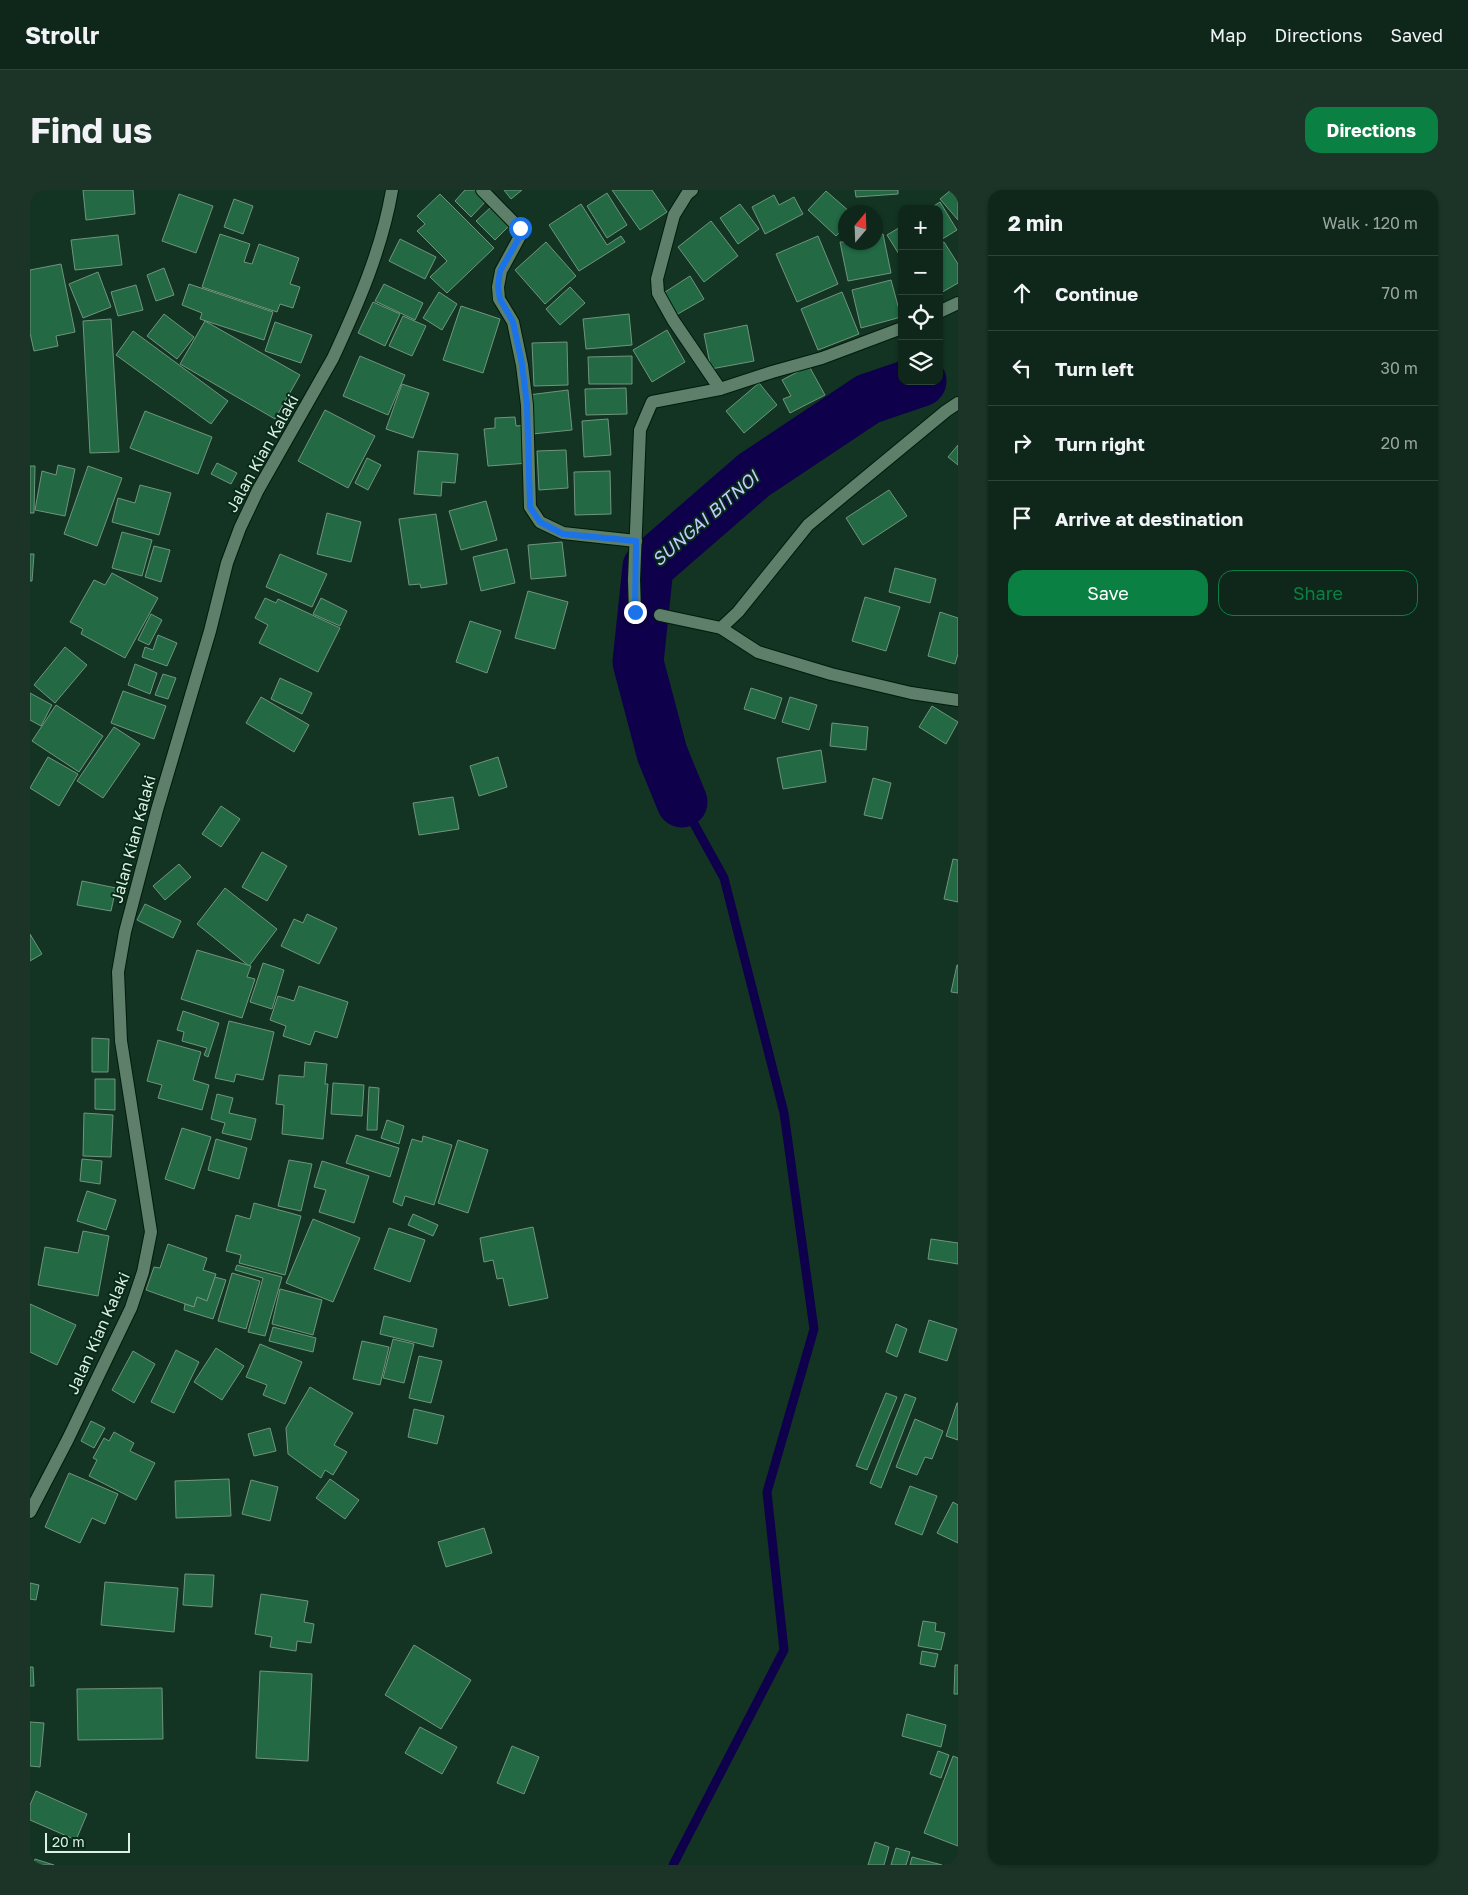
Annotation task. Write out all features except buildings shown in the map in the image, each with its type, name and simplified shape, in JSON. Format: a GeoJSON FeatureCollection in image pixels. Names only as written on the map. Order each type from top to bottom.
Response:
{"type":"FeatureCollection","features":[{"type":"Feature","properties":{"kind":"street","name":"Jalan Kian Kalaki"},"geometry":{"type":"LineString","coordinates":[[30,1512],[68,1439],[130,1308],[143,1272],[151,1232],[121,1041],[118,972],[124,932],[157,810],[228,563],[240,528],[258,490],[343,338],[382,237],[393,190]]}},
{"type":"Feature","properties":{"kind":"street"},"geometry":{"type":"LineString","coordinates":[[482,190],[520,228],[519,238],[500,271],[498,287],[500,299],[513,322],[522,364],[527,405],[530,507],[540,522],[563,534],[636,541]]}},
{"type":"Feature","properties":{"kind":"street"},"geometry":{"type":"LineString","coordinates":[[692,190],[674,214],[657,279],[658,293],[673,320],[720,389]]}},
{"type":"Feature","properties":{"kind":"street"},"geometry":{"type":"LineString","coordinates":[[943,310],[958,303]]}},
{"type":"Feature","properties":{"kind":"street"},"geometry":{"type":"LineString","coordinates":[[635,612],[640,430],[652,402],[720,389],[822,358],[898,330]]}},
{"type":"Feature","properties":{"kind":"street"},"geometry":{"type":"LineString","coordinates":[[720,628],[738,612],[808,525],[958,403]]}},
{"type":"Feature","properties":{"kind":"street"},"geometry":{"type":"LineString","coordinates":[[660,615],[720,628],[758,652],[822,672],[911,693],[958,700]]}},
{"type":"Feature","properties":{"kind":"waterway","name":"SUNGAI BITNOI"},"geometry":{"type":"LineString","coordinates":[[682,802],[662,753],[638,662],[648,567],[754,475],[868,399],[909,385]]}},
{"type":"Feature","properties":{"kind":"waterway"},"geometry":{"type":"LineString","coordinates":[[673,1865],[784,1650],[767,1492],[814,1329],[784,1113],[724,878],[682,802]]}},
{"type":"Feature","properties":{"kind":"route"},"geometry":{"type":"LineString","coordinates":[[520,228],[519,238],[500,271],[498,287],[500,299],[513,322],[522,364],[527,405],[530,507],[540,522],[563,534],[636,541],[635,612]]}}]}
